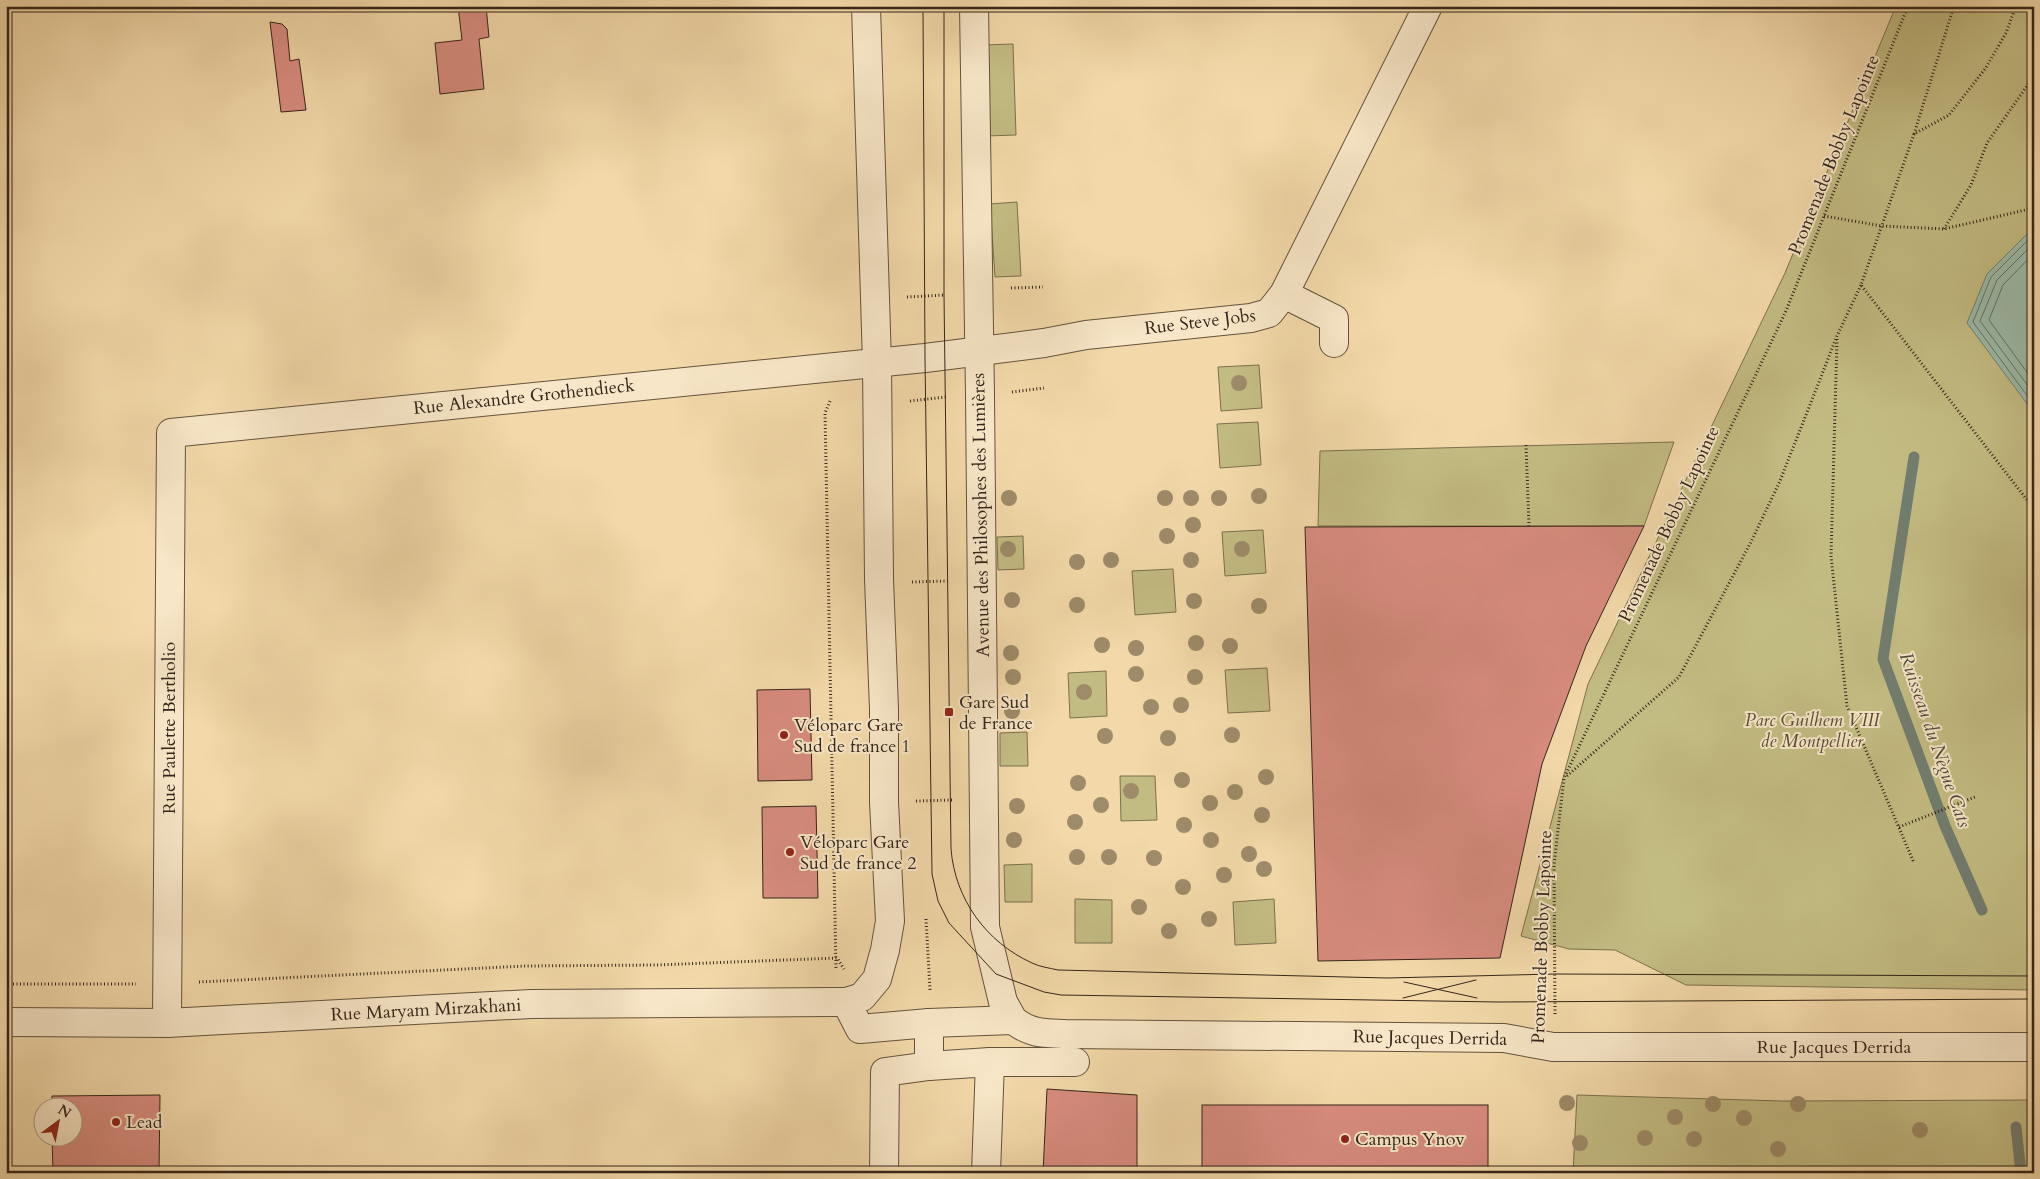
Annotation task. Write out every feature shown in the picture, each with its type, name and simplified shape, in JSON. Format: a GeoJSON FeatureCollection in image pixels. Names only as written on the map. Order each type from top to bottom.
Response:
{"type":"FeatureCollection","features":[{"type":"Feature","properties":{"kind":"street"},"geometry":{"type":"LineString","coordinates":[[866,6],[877,363],[884,802],[890,922],[886,950],[877,979],[862,997],[840,1002],[860,1029],[929,1023],[1013,1020]]}},
{"type":"Feature","properties":{"kind":"street","name":"Avenue des Philosophes des Lumières"},"geometry":{"type":"LineString","coordinates":[[974,6],[985,927],[1003,1002],[1013,1020]]}},
{"type":"Feature","properties":{"kind":"street","name":"Rue Steve Jobs"},"geometry":{"type":"LineString","coordinates":[[877,363],[1044,343],[1086,335],[1251,318],[1269,313],[1284,294],[1428,6]]}},
{"type":"Feature","properties":{"kind":"street"},"geometry":{"type":"LineString","coordinates":[[1284,294],[1334,320],[1334,343]]}},
{"type":"Feature","properties":{"kind":"street","name":"Rue Alexandre Grothendieck"},"geometry":{"type":"LineString","coordinates":[[171,433],[846,364],[877,363]]}},
{"type":"Feature","properties":{"kind":"street","name":"Rue Paulette Bertholio"},"geometry":{"type":"LineString","coordinates":[[167,1023],[171,433]]}},
{"type":"Feature","properties":{"kind":"street","name":"Rue Maryam Mirzakhani"},"geometry":{"type":"LineString","coordinates":[[6,1022],[167,1023],[531,1004],[840,1002]]}},
{"type":"Feature","properties":{"kind":"street","name":"Rue Jacques Derrida"},"geometry":{"type":"LineString","coordinates":[[1013,1020],[1035,1033],[1504,1038],[1553,1047],[2034,1047]]}},
{"type":"Feature","properties":{"kind":"street"},"geometry":{"type":"LineString","coordinates":[[929,1023],[929,1066]]}},
{"type":"Feature","properties":{"kind":"street"},"geometry":{"type":"LineString","coordinates":[[986,1173],[990,1062]]}},
{"type":"Feature","properties":{"kind":"street"},"geometry":{"type":"LineString","coordinates":[[884,1173],[885,1072],[929,1066],[990,1062],[1075,1062]]}},
{"type":"Feature","properties":{"kind":"path","name":"Promenade Bobby Lapointe"},"geometry":{"type":"LineString","coordinates":[[1553,1047],[1555,1002],[1554,865],[1564,778],[1786,311],[1908,6]]}},
{"type":"Feature","properties":{"kind":"path"},"geometry":{"type":"LineString","coordinates":[[1564,778],[1679,677],[1751,542],[1780,481],[1837,336],[1861,285],[1914,134],[1954,6]]}},
{"type":"Feature","properties":{"kind":"path"},"geometry":{"type":"LineString","coordinates":[[1914,134],[1949,115],[1985,69],[2006,33],[2016,6]]}},
{"type":"Feature","properties":{"kind":"path"},"geometry":{"type":"LineString","coordinates":[[1944,229],[1971,185],[1988,143],[2034,76]]}},
{"type":"Feature","properties":{"kind":"path"},"geometry":{"type":"LineString","coordinates":[[1824,216],[1882,226],[1944,229],[2034,208]]}},
{"type":"Feature","properties":{"kind":"path"},"geometry":{"type":"LineString","coordinates":[[1861,285],[2034,509]]}},
{"type":"Feature","properties":{"kind":"path"},"geometry":{"type":"LineString","coordinates":[[1837,336],[1831,556],[1847,706],[1914,863]]}},
{"type":"Feature","properties":{"kind":"path"},"geometry":{"type":"LineString","coordinates":[[840,1002],[837,958],[825,413],[846,364]]}},
{"type":"Feature","properties":{"kind":"path"},"geometry":{"type":"LineString","coordinates":[[1526,445],[1529,526]]}},
{"type":"Feature","properties":{"kind":"path"},"geometry":{"type":"LineString","coordinates":[[879,579],[917,582],[982,579]]}},
{"type":"Feature","properties":{"kind":"path"},"geometry":{"type":"LineString","coordinates":[[1899,827],[1975,797]]}},
{"type":"Feature","properties":{"kind":"path"},"geometry":{"type":"LineString","coordinates":[[884,802],[983,799]]}},
{"type":"Feature","properties":{"kind":"green space","name":"Parc Guilhem VIII de Montpellier"},"geometry":{"type":"Polygon","coordinates":[[[1896,6],[2034,6],[2034,990],[1686,985],[1615,950],[1569,949],[1521,936],[1588,684],[1785,273],[1896,6]]]}},
{"type":"Feature","properties":{"kind":"green space"},"geometry":{"type":"Polygon","coordinates":[[[1013,44],[1016,135],[986,136],[983,45],[1013,44]]]}},
{"type":"Feature","properties":{"kind":"green space"},"geometry":{"type":"Polygon","coordinates":[[[1017,202],[1021,276],[995,277],[990,204],[1017,202]]]}},
{"type":"Feature","properties":{"kind":"green space"},"geometry":{"type":"Polygon","coordinates":[[[1259,365],[1262,408],[1221,411],[1218,367],[1259,365]]]}},
{"type":"Feature","properties":{"kind":"green space"},"geometry":{"type":"Polygon","coordinates":[[[1258,422],[1261,465],[1220,468],[1217,424],[1258,422]]]}},
{"type":"Feature","properties":{"kind":"green space"},"geometry":{"type":"Polygon","coordinates":[[[1674,442],[1644,526],[1318,526],[1320,451],[1674,442]]]}},
{"type":"Feature","properties":{"kind":"green space"},"geometry":{"type":"Polygon","coordinates":[[[1263,530],[1266,573],[1225,576],[1222,532],[1263,530]]]}},
{"type":"Feature","properties":{"kind":"green space"},"geometry":{"type":"Polygon","coordinates":[[[1023,536],[1024,569],[998,570],[997,537],[1023,536]]]}},
{"type":"Feature","properties":{"kind":"green space"},"geometry":{"type":"Polygon","coordinates":[[[1173,569],[1176,612],[1135,615],[1132,571],[1173,569]]]}},
{"type":"Feature","properties":{"kind":"green space"},"geometry":{"type":"Polygon","coordinates":[[[1267,668],[1270,711],[1228,713],[1225,670],[1267,668]]]}},
{"type":"Feature","properties":{"kind":"green space"},"geometry":{"type":"Polygon","coordinates":[[[1106,671],[1107,716],[1070,718],[1068,673],[1106,671]]]}},
{"type":"Feature","properties":{"kind":"green space"},"geometry":{"type":"Polygon","coordinates":[[[1027,732],[1028,766],[1000,766],[1000,733],[1027,732]]]}},
{"type":"Feature","properties":{"kind":"green space"},"geometry":{"type":"Polygon","coordinates":[[[1120,776],[1155,776],[1157,820],[1121,821],[1120,776]]]}},
{"type":"Feature","properties":{"kind":"green space"},"geometry":{"type":"Polygon","coordinates":[[[1032,864],[1032,902],[1005,902],[1004,865],[1032,864]]]}},
{"type":"Feature","properties":{"kind":"green space"},"geometry":{"type":"Polygon","coordinates":[[[1075,899],[1112,900],[1112,943],[1075,943],[1075,899]]]}},
{"type":"Feature","properties":{"kind":"green space"},"geometry":{"type":"Polygon","coordinates":[[[1274,899],[1276,943],[1235,945],[1233,902],[1274,899]]]}},
{"type":"Feature","properties":{"kind":"green space"},"geometry":{"type":"Polygon","coordinates":[[[1577,1095],[1782,1101],[2034,1100],[2034,1173],[1573,1173],[1577,1095]]]}},
{"type":"Feature","properties":{"kind":"water"},"geometry":{"type":"Polygon","coordinates":[[[2034,227],[2034,413],[1967,323],[1987,274],[2034,227]]]}},
{"type":"Feature","properties":{"kind":"building"},"geometry":{"type":"Polygon","coordinates":[[[458,6],[486,6],[489,37],[479,39],[484,89],[440,94],[435,43],[462,40],[458,6]]]}},
{"type":"Feature","properties":{"kind":"building"},"geometry":{"type":"Polygon","coordinates":[[[270,22],[282,24],[287,29],[290,61],[299,59],[306,110],[281,112],[270,22]]]}},
{"type":"Feature","properties":{"kind":"building"},"geometry":{"type":"Polygon","coordinates":[[[1644,526],[1586,646],[1542,764],[1500,958],[1318,961],[1305,527],[1644,526]]]}},
{"type":"Feature","properties":{"kind":"building","name":"Véloparc Gare Sud de france 1"},"geometry":{"type":"Polygon","coordinates":[[[810,689],[812,780],[758,781],[757,690],[810,689]]]}},
{"type":"Feature","properties":{"kind":"building","name":"Véloparc Gare Sud de france 2"},"geometry":{"type":"Polygon","coordinates":[[[816,806],[818,898],[763,898],[762,807],[816,806]]]}},
{"type":"Feature","properties":{"kind":"building"},"geometry":{"type":"Polygon","coordinates":[[[1047,1089],[1137,1095],[1137,1173],[1043,1173],[1047,1089]]]}},
{"type":"Feature","properties":{"kind":"building","name":"Lead"},"geometry":{"type":"Polygon","coordinates":[[[160,1095],[159,1173],[53,1173],[52,1146],[82,1146],[82,1096],[52,1096],[160,1095]]]}},
{"type":"Feature","properties":{"kind":"building","name":"Campus Ynov"},"geometry":{"type":"Polygon","coordinates":[[[1202,1105],[1488,1105],[1488,1173],[1202,1173],[1202,1105]]]}},
{"type":"Feature","properties":{"kind":"waterway","name":"Ruisseau du Nègue Cats"},"geometry":{"type":"LineString","coordinates":[[1914,457],[1883,659],[1945,826],[1982,910]]}},
{"type":"Feature","properties":{"kind":"waterway","name":"Ruisseau du Nègue Cats"},"geometry":{"type":"LineString","coordinates":[[2016,1127],[2021,1173]]}},
{"type":"Feature","properties":{"kind":"tram line"},"geometry":{"type":"LineString","coordinates":[[923,6],[925,358],[932,874],[938,901],[949,923],[996,974],[1044,992],[1061,995],[1498,1002],[2034,999]]}},
{"type":"Feature","properties":{"kind":"tram line"},"geometry":{"type":"LineString","coordinates":[[944,6],[944,295],[951,849],[959,885],[966,902],[987,931],[1000,943],[1032,963],[1058,970],[1387,978],[1555,974],[2034,976]]}},
{"type":"Feature","properties":{"kind":"tram line"},"geometry":{"type":"LineString","coordinates":[[1403,998],[1476,980]]}},
{"type":"Feature","properties":{"kind":"tram line"},"geometry":{"type":"LineString","coordinates":[[1404,982],[1477,998]]}},
{"type":"Feature","properties":{"kind":"place","name":"Gare Sud de France"},"geometry":{"type":"Point","coordinates":[949,712]}},
{"type":"Feature","properties":{"kind":"place","name":"Véloparc Gare Sud de france 1"},"geometry":{"type":"Point","coordinates":[784,735]}},
{"type":"Feature","properties":{"kind":"place","name":"Véloparc Gare Sud de france 2"},"geometry":{"type":"Point","coordinates":[790,852]}},
{"type":"Feature","properties":{"kind":"place","name":"Lead"},"geometry":{"type":"Point","coordinates":[116,1122]}},
{"type":"Feature","properties":{"kind":"place","name":"Campus Ynov"},"geometry":{"type":"Point","coordinates":[1345,1139]}}]}
